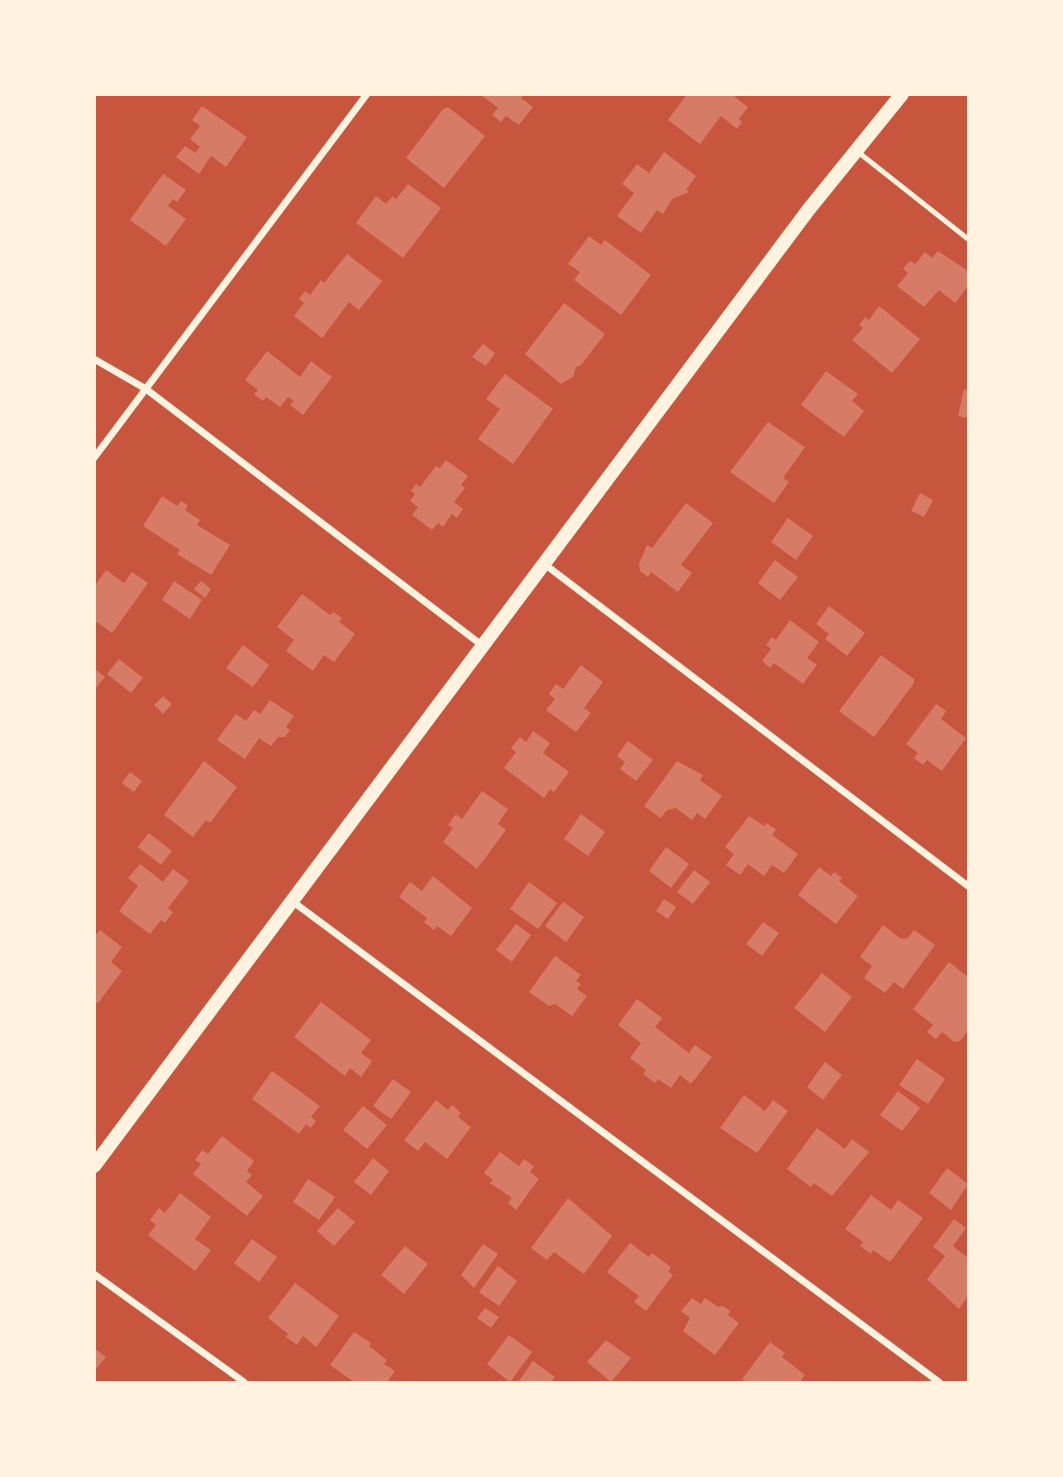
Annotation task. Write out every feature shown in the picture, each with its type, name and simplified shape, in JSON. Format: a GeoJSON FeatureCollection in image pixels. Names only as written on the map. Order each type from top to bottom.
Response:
{"type":"FeatureCollection","features":[{"type":"Feature","properties":{"kind":"main road"},"geometry":{"type":"LineString","coordinates":[[94,1166],[543,563],[856,150],[902,94]]}},
{"type":"Feature","properties":{"kind":"street"},"geometry":{"type":"LineString","coordinates":[[94,458],[367,94]]}},
{"type":"Feature","properties":{"kind":"street"},"geometry":{"type":"LineString","coordinates":[[94,359],[146,389],[483,646]]}},
{"type":"Feature","properties":{"kind":"street"},"geometry":{"type":"LineString","coordinates":[[543,563],[968,886]]}},
{"type":"Feature","properties":{"kind":"street"},"geometry":{"type":"LineString","coordinates":[[292,901],[939,1382]]}},
{"type":"Feature","properties":{"kind":"street"},"geometry":{"type":"LineString","coordinates":[[94,1275],[244,1382]]}},
{"type":"Feature","properties":{"kind":"lane"},"geometry":{"type":"LineString","coordinates":[[856,150],[968,239]]}},
{"type":"Feature","properties":{"kind":"building"},"geometry":{"type":"Polygon","coordinates":[[[480,94],[524,94],[521,98],[533,107],[519,125],[506,116],[501,122],[492,115],[498,108],[480,94]]]}},
{"type":"Feature","properties":{"kind":"building"},"geometry":{"type":"Polygon","coordinates":[[[687,94],[731,94],[748,107],[739,119],[742,122],[737,129],[721,116],[700,144],[668,120],[687,94]]]}},
{"type":"Feature","properties":{"kind":"building"},"geometry":{"type":"Polygon","coordinates":[[[202,106],[247,137],[226,167],[211,156],[199,174],[176,157],[185,146],[195,153],[200,147],[190,139],[200,126],[192,120],[202,106]]]}},
{"type":"Feature","properties":{"kind":"building"},"geometry":{"type":"Polygon","coordinates":[[[448,107],[485,136],[444,188],[406,158],[443,109],[448,107]]]}},
{"type":"Feature","properties":{"kind":"building"},"geometry":{"type":"Polygon","coordinates":[[[664,152],[696,176],[686,190],[689,192],[672,199],[663,214],[657,210],[641,233],[617,216],[634,193],[622,184],[637,164],[649,173],[664,152]]]}},
{"type":"Feature","properties":{"kind":"building"},"geometry":{"type":"Polygon","coordinates":[[[163,174],[186,190],[177,202],[173,199],[168,206],[186,219],[166,246],[130,220],[163,174]]]}},
{"type":"Feature","properties":{"kind":"building"},"geometry":{"type":"Polygon","coordinates":[[[408,184],[441,208],[403,258],[356,223],[376,196],[386,204],[393,196],[396,199],[408,184]]]}},
{"type":"Feature","properties":{"kind":"building"},"geometry":{"type":"Polygon","coordinates":[[[589,236],[601,245],[605,240],[651,275],[621,315],[574,280],[580,272],[568,264],[589,236]]]}},
{"type":"Feature","properties":{"kind":"building"},"geometry":{"type":"Polygon","coordinates":[[[938,251],[968,271],[968,286],[955,303],[939,290],[924,307],[897,286],[908,273],[903,269],[910,261],[915,264],[925,252],[932,258],[938,251]]]}},
{"type":"Feature","properties":{"kind":"building"},"geometry":{"type":"Polygon","coordinates":[[[347,254],[382,281],[359,310],[349,302],[322,338],[294,316],[304,303],[299,299],[305,291],[310,295],[321,280],[324,283],[347,254]]]}},
{"type":"Feature","properties":{"kind":"building"},"geometry":{"type":"Polygon","coordinates":[[[564,303],[605,334],[581,365],[576,367],[573,377],[561,384],[525,354],[564,303]]]}},
{"type":"Feature","properties":{"kind":"building"},"geometry":{"type":"Polygon","coordinates":[[[879,306],[920,339],[892,373],[852,340],[863,328],[859,325],[865,317],[869,320],[879,306]]]}},
{"type":"Feature","properties":{"kind":"building"},"geometry":{"type":"Polygon","coordinates":[[[483,344],[495,353],[486,366],[472,357],[483,344]]]}},
{"type":"Feature","properties":{"kind":"building"},"geometry":{"type":"Polygon","coordinates":[[[267,351],[300,377],[311,361],[332,377],[303,415],[290,405],[294,401],[288,397],[280,407],[266,397],[263,401],[254,394],[258,390],[245,380],[267,351]]]}},
{"type":"Feature","properties":{"kind":"building"},"geometry":{"type":"Polygon","coordinates":[[[826,371],[858,394],[852,401],[864,411],[844,437],[801,405],[826,371]]]}},
{"type":"Feature","properties":{"kind":"building"},"geometry":{"type":"Polygon","coordinates":[[[505,374],[553,409],[513,464],[478,439],[500,409],[486,399],[505,374]]]}},
{"type":"Feature","properties":{"kind":"building"},"geometry":{"type":"Polygon","coordinates":[[[964,389],[968,390],[968,418],[958,416],[964,389]]]}},
{"type":"Feature","properties":{"kind":"building"},"geometry":{"type":"Polygon","coordinates":[[[768,422],[805,447],[783,478],[789,482],[774,503],[730,472],[768,422]]]}},
{"type":"Feature","properties":{"kind":"building"},"geometry":{"type":"Polygon","coordinates":[[[446,460],[468,476],[461,485],[465,488],[454,502],[463,509],[457,518],[452,514],[443,527],[438,523],[432,530],[412,515],[418,507],[410,501],[415,494],[411,491],[416,484],[420,487],[436,466],[440,468],[446,460]]]}},
{"type":"Feature","properties":{"kind":"building"},"geometry":{"type":"Polygon","coordinates":[[[920,493],[933,500],[924,517],[911,511],[920,493]]]}},
{"type":"Feature","properties":{"kind":"building"},"geometry":{"type":"Polygon","coordinates":[[[162,496],[177,506],[181,501],[188,505],[185,510],[200,520],[197,525],[230,545],[211,575],[177,554],[180,550],[143,526],[162,496]]]}},
{"type":"Feature","properties":{"kind":"building"},"geometry":{"type":"Polygon","coordinates":[[[686,503],[713,523],[681,565],[692,573],[678,592],[651,572],[648,577],[640,571],[639,564],[647,545],[652,548],[686,503]]]}},
{"type":"Feature","properties":{"kind":"building"},"geometry":{"type":"Polygon","coordinates":[[[788,518],[813,536],[796,560],[771,542],[788,518]]]}},
{"type":"Feature","properties":{"kind":"building"},"geometry":{"type":"Polygon","coordinates":[[[775,560],[798,577],[780,600],[758,583],[775,560]]]}},
{"type":"Feature","properties":{"kind":"building"},"geometry":{"type":"Polygon","coordinates":[[[106,570],[124,583],[132,572],[148,583],[112,633],[94,620],[94,587],[106,570]]]}},
{"type":"Feature","properties":{"kind":"building"},"geometry":{"type":"Polygon","coordinates":[[[174,581],[202,600],[190,619],[162,600],[174,581]]]}},
{"type":"Feature","properties":{"kind":"building"},"geometry":{"type":"Polygon","coordinates":[[[201,581],[211,589],[205,598],[194,589],[201,581]]]}},
{"type":"Feature","properties":{"kind":"building"},"geometry":{"type":"Polygon","coordinates":[[[302,594],[330,615],[333,612],[342,618],[339,622],[355,634],[334,662],[324,655],[313,671],[286,651],[294,640],[277,627],[302,594]]]}},
{"type":"Feature","properties":{"kind":"building"},"geometry":{"type":"Polygon","coordinates":[[[829,606],[865,633],[847,656],[825,639],[829,634],[816,624],[829,606]]]}},
{"type":"Feature","properties":{"kind":"building"},"geometry":{"type":"Polygon","coordinates":[[[790,620],[819,642],[807,658],[817,665],[803,684],[774,663],[770,668],[762,661],[771,649],[766,645],[772,637],[776,640],[790,620]]]}},
{"type":"Feature","properties":{"kind":"building"},"geometry":{"type":"Polygon","coordinates":[[[243,645],[269,665],[253,687],[226,668],[243,645]]]}},
{"type":"Feature","properties":{"kind":"building"},"geometry":{"type":"Polygon","coordinates":[[[881,655],[914,679],[914,683],[874,737],[839,711],[881,655]]]}},
{"type":"Feature","properties":{"kind":"building"},"geometry":{"type":"Polygon","coordinates":[[[119,659],[143,678],[131,693],[107,674],[119,659]]]}},
{"type":"Feature","properties":{"kind":"building"},"geometry":{"type":"Polygon","coordinates":[[[581,665],[603,682],[584,708],[591,713],[576,732],[546,710],[555,699],[549,694],[556,684],[563,689],[581,665]]]}},
{"type":"Feature","properties":{"kind":"building"},"geometry":{"type":"Polygon","coordinates":[[[94,668],[105,677],[94,690],[94,668]]]}},
{"type":"Feature","properties":{"kind":"building"},"geometry":{"type":"Polygon","coordinates":[[[163,696],[172,704],[163,714],[154,705],[163,696]]]}},
{"type":"Feature","properties":{"kind":"building"},"geometry":{"type":"Polygon","coordinates":[[[270,700],[294,716],[286,727],[290,730],[285,737],[278,737],[271,746],[259,738],[245,759],[217,740],[236,714],[246,721],[254,710],[260,714],[270,700]]]}},
{"type":"Feature","properties":{"kind":"building"},"geometry":{"type":"Polygon","coordinates":[[[936,704],[946,711],[941,719],[966,738],[942,771],[927,760],[923,765],[914,758],[918,753],[906,744],[936,704]]]}},
{"type":"Feature","properties":{"kind":"building"},"geometry":{"type":"Polygon","coordinates":[[[533,731],[550,743],[543,753],[569,772],[554,792],[550,789],[544,798],[504,768],[516,752],[511,748],[520,737],[526,742],[533,731]]]}},
{"type":"Feature","properties":{"kind":"building"},"geometry":{"type":"Polygon","coordinates":[[[628,741],[653,760],[636,781],[620,769],[625,762],[617,756],[628,741]]]}},
{"type":"Feature","properties":{"kind":"building"},"geometry":{"type":"Polygon","coordinates":[[[204,761],[237,787],[210,823],[206,820],[193,837],[164,815],[204,761]]]}},
{"type":"Feature","properties":{"kind":"building"},"geometry":{"type":"Polygon","coordinates":[[[677,761],[703,775],[700,780],[722,796],[705,819],[697,813],[692,820],[676,808],[667,810],[661,818],[644,806],[677,761]]]}},
{"type":"Feature","properties":{"kind":"building"},"geometry":{"type":"Polygon","coordinates":[[[130,772],[142,781],[134,792],[122,783],[130,772]]]}},
{"type":"Feature","properties":{"kind":"building"},"geometry":{"type":"Polygon","coordinates":[[[482,791],[508,809],[498,824],[506,830],[477,869],[443,842],[453,828],[448,825],[456,814],[462,819],[482,791]]]}},
{"type":"Feature","properties":{"kind":"building"},"geometry":{"type":"Polygon","coordinates":[[[581,814],[605,832],[588,856],[564,839],[581,814]]]}},
{"type":"Feature","properties":{"kind":"building"},"geometry":{"type":"Polygon","coordinates":[[[749,816],[764,826],[767,823],[776,830],[772,835],[798,854],[784,873],[772,865],[764,876],[748,864],[740,875],[726,865],[734,854],[725,847],[749,816]]]}},
{"type":"Feature","properties":{"kind":"building"},"geometry":{"type":"Polygon","coordinates":[[[149,833],[172,851],[161,865],[138,847],[149,833]]]}},
{"type":"Feature","properties":{"kind":"building"},"geometry":{"type":"Polygon","coordinates":[[[666,847],[689,864],[671,888],[649,871],[666,847]]]}},
{"type":"Feature","properties":{"kind":"building"},"geometry":{"type":"Polygon","coordinates":[[[140,864],[163,882],[173,869],[189,881],[168,908],[173,912],[165,923],[161,920],[150,934],[119,911],[138,886],[128,878],[140,864]]]}},
{"type":"Feature","properties":{"kind":"building"},"geometry":{"type":"Polygon","coordinates":[[[819,867],[831,876],[834,872],[842,878],[839,881],[858,896],[836,924],[798,895],[819,867]]]}},
{"type":"Feature","properties":{"kind":"building"},"geometry":{"type":"Polygon","coordinates":[[[694,870],[710,882],[693,904],[677,892],[694,870]]]}},
{"type":"Feature","properties":{"kind":"building"},"geometry":{"type":"Polygon","coordinates":[[[433,876],[472,908],[451,936],[437,926],[434,930],[424,922],[427,918],[399,897],[410,882],[422,891],[433,876]]]}},
{"type":"Feature","properties":{"kind":"building"},"geometry":{"type":"Polygon","coordinates":[[[529,882],[557,903],[538,929],[510,909],[529,882]]]}},
{"type":"Feature","properties":{"kind":"building"},"geometry":{"type":"Polygon","coordinates":[[[664,899],[676,907],[668,919],[656,911],[664,899]]]}},
{"type":"Feature","properties":{"kind":"building"},"geometry":{"type":"Polygon","coordinates":[[[563,902],[584,917],[566,942],[545,926],[563,902]]]}},
{"type":"Feature","properties":{"kind":"building"},"geometry":{"type":"Polygon","coordinates":[[[763,922],[779,933],[762,956],[746,944],[763,922]]]}},
{"type":"Feature","properties":{"kind":"building"},"geometry":{"type":"Polygon","coordinates":[[[516,924],[531,935],[512,962],[496,950],[516,924]]]}},
{"type":"Feature","properties":{"kind":"building"},"geometry":{"type":"Polygon","coordinates":[[[883,925],[901,939],[908,938],[914,930],[935,945],[903,989],[894,982],[885,993],[864,978],[872,966],[860,957],[883,925]]]}},
{"type":"Feature","properties":{"kind":"building"},"geometry":{"type":"Polygon","coordinates":[[[100,930],[122,947],[111,962],[122,971],[98,1003],[94,1001],[94,937],[100,930]]]}},
{"type":"Feature","properties":{"kind":"building"},"geometry":{"type":"Polygon","coordinates":[[[555,956],[581,975],[576,981],[581,984],[577,989],[587,996],[572,1016],[555,1004],[549,1006],[529,992],[555,956]]]}},
{"type":"Feature","properties":{"kind":"building"},"geometry":{"type":"Polygon","coordinates":[[[949,962],[968,977],[968,1031],[960,1041],[954,1042],[942,1032],[936,1039],[927,1032],[933,1025],[913,1009],[949,962]]]}},
{"type":"Feature","properties":{"kind":"building"},"geometry":{"type":"Polygon","coordinates":[[[822,973],[852,997],[825,1032],[794,1008],[822,973]]]}},
{"type":"Feature","properties":{"kind":"building"},"geometry":{"type":"Polygon","coordinates":[[[637,999],[662,1018],[655,1027],[689,1053],[695,1045],[712,1057],[691,1084],[680,1075],[671,1088],[658,1079],[655,1083],[643,1074],[646,1070],[630,1058],[641,1043],[618,1025],[637,999]]]}},
{"type":"Feature","properties":{"kind":"building"},"geometry":{"type":"Polygon","coordinates":[[[321,1002],[371,1040],[361,1053],[372,1061],[361,1077],[350,1068],[345,1076],[294,1037],[321,1002]]]}},
{"type":"Feature","properties":{"kind":"building"},"geometry":{"type":"Polygon","coordinates":[[[917,1059],[945,1079],[928,1104],[899,1085],[917,1059]]]}},
{"type":"Feature","properties":{"kind":"building"},"geometry":{"type":"Polygon","coordinates":[[[825,1062],[842,1075],[823,1100],[807,1087],[825,1062]]]}},
{"type":"Feature","properties":{"kind":"building"},"geometry":{"type":"Polygon","coordinates":[[[272,1071],[320,1106],[311,1117],[316,1121],[311,1128],[306,1124],[299,1134],[252,1099],[272,1071]]]}},
{"type":"Feature","properties":{"kind":"building"},"geometry":{"type":"Polygon","coordinates":[[[393,1079],[411,1092],[391,1119],[373,1106],[393,1079]]]}},
{"type":"Feature","properties":{"kind":"building"},"geometry":{"type":"Polygon","coordinates":[[[898,1091],[920,1108],[902,1131],[880,1115],[898,1091]]]}},
{"type":"Feature","properties":{"kind":"building"},"geometry":{"type":"Polygon","coordinates":[[[744,1095],[765,1111],[773,1100],[788,1111],[757,1153],[720,1128],[744,1095]]]}},
{"type":"Feature","properties":{"kind":"building"},"geometry":{"type":"Polygon","coordinates":[[[436,1100],[448,1110],[452,1105],[461,1113],[458,1117],[471,1127],[447,1159],[425,1142],[418,1151],[404,1140],[436,1100]]]}},
{"type":"Feature","properties":{"kind":"building"},"geometry":{"type":"Polygon","coordinates":[[[363,1106],[387,1125],[367,1149],[343,1130],[363,1106]]]}},
{"type":"Feature","properties":{"kind":"building"},"geometry":{"type":"Polygon","coordinates":[[[817,1128],[845,1149],[852,1139],[869,1152],[832,1196],[814,1183],[811,1187],[787,1169],[817,1128]]]}},
{"type":"Feature","properties":{"kind":"building"},"geometry":{"type":"Polygon","coordinates":[[[222,1136],[254,1161],[247,1171],[252,1175],[246,1182],[263,1196],[247,1216],[193,1174],[201,1164],[195,1160],[202,1150],[208,1154],[222,1136]]]}},
{"type":"Feature","properties":{"kind":"building"},"geometry":{"type":"Polygon","coordinates":[[[500,1152],[519,1166],[524,1159],[534,1166],[530,1172],[539,1179],[516,1210],[508,1203],[512,1198],[490,1183],[493,1180],[484,1173],[500,1152]]]}},
{"type":"Feature","properties":{"kind":"building"},"geometry":{"type":"Polygon","coordinates":[[[373,1158],[389,1171],[371,1195],[354,1182],[373,1158]]]}},
{"type":"Feature","properties":{"kind":"building"},"geometry":{"type":"Polygon","coordinates":[[[947,1168],[968,1184],[951,1210],[929,1193],[947,1168]]]}},
{"type":"Feature","properties":{"kind":"building"},"geometry":{"type":"Polygon","coordinates":[[[308,1179],[335,1197],[319,1220],[293,1202],[308,1179]]]}},
{"type":"Feature","properties":{"kind":"building"},"geometry":{"type":"Polygon","coordinates":[[[180,1193],[211,1217],[195,1239],[211,1250],[195,1271],[148,1235],[156,1225],[150,1220],[159,1208],[165,1213],[180,1193]]]}},
{"type":"Feature","properties":{"kind":"building"},"geometry":{"type":"Polygon","coordinates":[[[871,1195],[891,1210],[898,1200],[923,1218],[890,1262],[873,1250],[871,1254],[860,1246],[863,1242],[845,1229],[871,1195]]]}},
{"type":"Feature","properties":{"kind":"building"},"geometry":{"type":"Polygon","coordinates":[[[568,1198],[612,1236],[584,1274],[554,1252],[547,1260],[531,1248],[568,1198]]]}},
{"type":"Feature","properties":{"kind":"building"},"geometry":{"type":"Polygon","coordinates":[[[338,1208],[355,1222],[334,1246],[317,1231],[338,1208]]]}},
{"type":"Feature","properties":{"kind":"building"},"geometry":{"type":"Polygon","coordinates":[[[954,1219],[966,1228],[953,1246],[968,1258],[968,1296],[959,1309],[927,1279],[945,1256],[933,1247],[954,1219]]]}},
{"type":"Feature","properties":{"kind":"building"},"geometry":{"type":"Polygon","coordinates":[[[252,1239],[277,1257],[259,1282],[234,1263],[252,1239]]]}},
{"type":"Feature","properties":{"kind":"building"},"geometry":{"type":"Polygon","coordinates":[[[630,1243],[649,1257],[652,1253],[671,1267],[668,1271],[673,1275],[646,1311],[634,1302],[639,1296],[607,1272],[630,1243]]]}},
{"type":"Feature","properties":{"kind":"building"},"geometry":{"type":"Polygon","coordinates":[[[483,1244],[498,1254],[474,1288],[461,1275],[483,1244]]]}},
{"type":"Feature","properties":{"kind":"building"},"geometry":{"type":"Polygon","coordinates":[[[405,1246],[428,1264],[404,1294],[381,1275],[405,1246]]]}},
{"type":"Feature","properties":{"kind":"building"},"geometry":{"type":"Polygon","coordinates":[[[498,1266],[517,1281],[499,1306],[479,1292],[498,1266]]]}},
{"type":"Feature","properties":{"kind":"building"},"geometry":{"type":"Polygon","coordinates":[[[295,1283],[339,1316],[316,1347],[303,1336],[297,1345],[268,1318],[295,1283]]]}},
{"type":"Feature","properties":{"kind":"building"},"geometry":{"type":"Polygon","coordinates":[[[692,1298],[701,1304],[705,1298],[718,1307],[723,1306],[730,1311],[728,1315],[739,1323],[715,1355],[683,1331],[690,1318],[681,1311],[692,1298]]]}},
{"type":"Feature","properties":{"kind":"building"},"geometry":{"type":"Polygon","coordinates":[[[485,1308],[499,1317],[491,1328],[477,1318],[485,1308]]]}},
{"type":"Feature","properties":{"kind":"building"},"geometry":{"type":"Polygon","coordinates":[[[354,1332],[371,1343],[369,1346],[387,1360],[384,1364],[395,1371],[387,1382],[354,1382],[330,1365],[354,1332]]]}},
{"type":"Feature","properties":{"kind":"building"},"geometry":{"type":"Polygon","coordinates":[[[509,1335],[532,1352],[510,1382],[487,1364],[509,1335]]]}},
{"type":"Feature","properties":{"kind":"building"},"geometry":{"type":"Polygon","coordinates":[[[606,1340],[631,1358],[611,1382],[587,1362],[606,1340]]]}},
{"type":"Feature","properties":{"kind":"building"},"geometry":{"type":"Polygon","coordinates":[[[770,1342],[785,1353],[782,1357],[805,1375],[800,1382],[747,1382],[742,1379],[770,1342]]]}},
{"type":"Feature","properties":{"kind":"building"},"geometry":{"type":"Polygon","coordinates":[[[94,1348],[106,1357],[94,1371],[94,1348]]]}},
{"type":"Feature","properties":{"kind":"building"},"geometry":{"type":"Polygon","coordinates":[[[533,1361],[555,1377],[551,1382],[518,1382],[533,1361]]]}}]}
